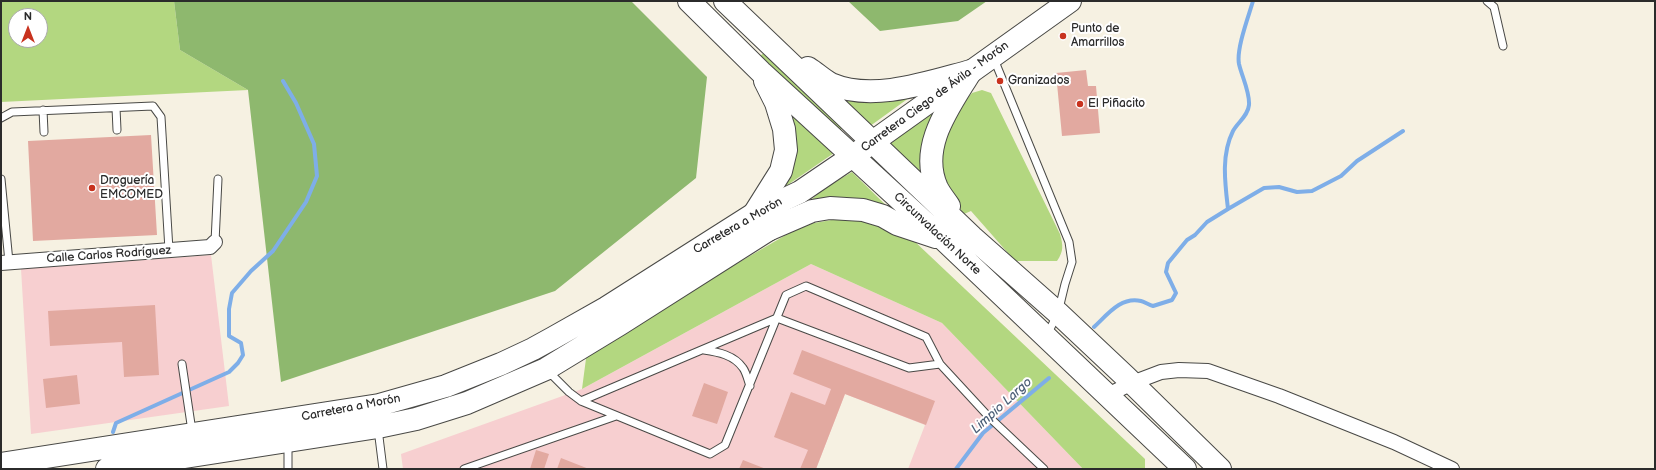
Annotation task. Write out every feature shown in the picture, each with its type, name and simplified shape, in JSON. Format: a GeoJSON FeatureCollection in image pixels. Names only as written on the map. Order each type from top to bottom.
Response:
{"type":"FeatureCollection","features":[{"type":"Feature","properties":{"kind":"main road","name":"Circunvalación Norte"},"geometry":{"type":"LineString","coordinates":[[688,1],[761,72],[944,240],[1185,469]]}},
{"type":"Feature","properties":{"kind":"main road","name":"Circunvalación Norte"},"geometry":{"type":"LineString","coordinates":[[725,1],[972,237],[1058,313],[1132,383],[1215,467]]}},
{"type":"Feature","properties":{"kind":"main road","name":"Carretera Ciego de Ávila - Morón"},"geometry":{"type":"LineString","coordinates":[[800,192],[853,156],[1070,1]]}},
{"type":"Feature","properties":{"kind":"main road"},"geometry":{"type":"LineString","coordinates":[[759,34],[831,84],[860,91],[890,91],[971,72]]}},
{"type":"Feature","properties":{"kind":"main road"},"geometry":{"type":"LineString","coordinates":[[761,72],[776,103],[784,129],[786,150],[781,171],[761,222]]}},
{"type":"Feature","properties":{"kind":"main road"},"geometry":{"type":"LineString","coordinates":[[971,72],[943,118],[933,141],[931,163],[937,189],[972,237]]}},
{"type":"Feature","properties":{"kind":"main road","name":"Carretera a Morón"},"geometry":{"type":"LineString","coordinates":[[1,464],[144,456],[195,448],[288,440],[378,427],[416,419],[467,403],[546,369],[620,324],[800,192]]}},
{"type":"Feature","properties":{"kind":"main road"},"geometry":{"type":"LineString","coordinates":[[761,222],[830,208],[864,210],[883,216],[897,224],[944,240]]}},
{"type":"Feature","properties":{"kind":"main road","name":"Carretera a Morón"},"geometry":{"type":"LineString","coordinates":[[195,448],[379,405],[446,386],[533,349],[761,222]]}},
{"type":"Feature","properties":{"kind":"main road"},"geometry":{"type":"LineString","coordinates":[[533,349],[546,369]]}},
{"type":"Feature","properties":{"kind":"main road","name":"Carretera a Morón"},"geometry":{"type":"LineString","coordinates":[[107,469],[144,456]]}},
{"type":"Feature","properties":{"kind":"street","name":"Calle Carlos Rodríguez"},"geometry":{"type":"LineString","coordinates":[[5,263],[210,247],[215,242]]}},
{"type":"Feature","properties":{"kind":"street"},"geometry":{"type":"LineString","coordinates":[[1108,395],[1132,383],[1170,371],[1208,371],[1279,396],[1386,439],[1452,469]]}},
{"type":"Feature","properties":{"kind":"lane"},"geometry":{"type":"LineString","coordinates":[[1487,1],[1494,7],[1503,46]]}},
{"type":"Feature","properties":{"kind":"lane"},"geometry":{"type":"LineString","coordinates":[[992,56],[1069,242],[1072,262],[1064,284],[1058,313],[1046,337]]}},
{"type":"Feature","properties":{"kind":"lane"},"geometry":{"type":"LineString","coordinates":[[1,118],[12,112],[153,106],[160,117],[169,250]]}},
{"type":"Feature","properties":{"kind":"lane"},"geometry":{"type":"LineString","coordinates":[[116,108],[117,130]]}},
{"type":"Feature","properties":{"kind":"lane"},"geometry":{"type":"LineString","coordinates":[[43,110],[44,132]]}},
{"type":"Feature","properties":{"kind":"lane"},"geometry":{"type":"LineString","coordinates":[[1,179],[5,263]]}},
{"type":"Feature","properties":{"kind":"lane"},"geometry":{"type":"LineString","coordinates":[[215,242],[218,179]]}},
{"type":"Feature","properties":{"kind":"lane"},"geometry":{"type":"LineString","coordinates":[[546,369],[569,392],[581,401],[710,454],[725,445],[786,295],[806,286],[926,337],[940,364],[988,416],[1044,469]]}},
{"type":"Feature","properties":{"kind":"lane"},"geometry":{"type":"LineString","coordinates":[[581,401],[777,318],[909,368],[940,364]]}},
{"type":"Feature","properties":{"kind":"lane"},"geometry":{"type":"LineString","coordinates":[[703,350],[720,352],[736,360],[744,368],[750,386]]}},
{"type":"Feature","properties":{"kind":"lane"},"geometry":{"type":"LineString","coordinates":[[182,364],[195,448]]}},
{"type":"Feature","properties":{"kind":"lane"},"geometry":{"type":"LineString","coordinates":[[464,469],[616,416]]}},
{"type":"Feature","properties":{"kind":"lane"},"geometry":{"type":"LineString","coordinates":[[378,427],[383,469]]}},
{"type":"Feature","properties":{"kind":"lane"},"geometry":{"type":"LineString","coordinates":[[288,440],[288,469]]}},
{"type":"Feature","properties":{"kind":"lane"},"geometry":{"type":"LineString","coordinates":[[477,465],[485,469]]}},
{"type":"Feature","properties":{"kind":"shaded area"},"geometry":{"type":"Polygon","coordinates":[[[211,255],[229,406],[31,434],[21,269],[211,255]]]}},
{"type":"Feature","properties":{"kind":"shaded area"},"geometry":{"type":"Polygon","coordinates":[[[811,264],[942,323],[1083,469],[908,469],[925,425],[845,394],[816,469],[403,469],[401,454],[582,389],[811,264]]]}},
{"type":"Feature","properties":{"kind":"green space"},"geometry":{"type":"Polygon","coordinates":[[[1,1],[174,1],[180,50],[248,90],[1,102],[1,1]]]}},
{"type":"Feature","properties":{"kind":"green space"},"geometry":{"type":"Polygon","coordinates":[[[174,1],[631,1],[707,77],[696,178],[555,291],[281,382],[248,90],[180,50],[174,1]]]}},
{"type":"Feature","properties":{"kind":"green space"},"geometry":{"type":"Polygon","coordinates":[[[848,1],[987,1],[958,21],[880,31],[848,1]]]}},
{"type":"Feature","properties":{"kind":"green space"},"geometry":{"type":"Polygon","coordinates":[[[765,52],[845,126],[840,130],[760,56],[765,52]]]}},
{"type":"Feature","properties":{"kind":"green space"},"geometry":{"type":"Polygon","coordinates":[[[817,82],[913,95],[866,129],[817,82]]]}},
{"type":"Feature","properties":{"kind":"green space"},"geometry":{"type":"Polygon","coordinates":[[[982,90],[991,93],[1060,234],[1062,248],[1061,254],[1057,261],[1015,261],[971,211],[964,214],[957,205],[939,168],[942,132],[955,112],[972,93],[982,90]]]}},
{"type":"Feature","properties":{"kind":"green space"},"geometry":{"type":"Polygon","coordinates":[[[785,104],[834,153],[773,195],[785,104]]]}},
{"type":"Feature","properties":{"kind":"green space"},"geometry":{"type":"Polygon","coordinates":[[[941,106],[926,188],[886,146],[941,106]]]}},
{"type":"Feature","properties":{"kind":"green space"},"geometry":{"type":"Polygon","coordinates":[[[852,172],[897,216],[806,204],[825,188],[852,172]]]}},
{"type":"Feature","properties":{"kind":"green space"},"geometry":{"type":"Polygon","coordinates":[[[837,219],[869,219],[911,238],[1145,459],[1145,469],[1083,469],[942,323],[811,264],[582,389],[587,351],[803,225],[837,219]]]}},
{"type":"Feature","properties":{"kind":"building"},"geometry":{"type":"Polygon","coordinates":[[[1086,70],[1088,86],[1096,86],[1100,133],[1062,136],[1056,73],[1086,70]]]}},
{"type":"Feature","properties":{"kind":"building","name":"Droguería EMCOMED"},"geometry":{"type":"Polygon","coordinates":[[[151,135],[157,235],[33,241],[28,141],[151,135]]]}},
{"type":"Feature","properties":{"kind":"building"},"geometry":{"type":"Polygon","coordinates":[[[155,305],[159,375],[124,377],[122,342],[50,346],[48,311],[155,305]]]}},
{"type":"Feature","properties":{"kind":"building"},"geometry":{"type":"Polygon","coordinates":[[[802,350],[935,401],[926,425],[845,394],[816,469],[800,469],[808,450],[774,437],[791,392],[825,405],[831,389],[793,374],[802,350]]]}},
{"type":"Feature","properties":{"kind":"building"},"geometry":{"type":"Polygon","coordinates":[[[77,375],[80,404],[46,408],[43,379],[77,375]]]}},
{"type":"Feature","properties":{"kind":"building"},"geometry":{"type":"Polygon","coordinates":[[[704,383],[728,392],[717,424],[692,416],[704,383]]]}},
{"type":"Feature","properties":{"kind":"building"},"geometry":{"type":"Polygon","coordinates":[[[536,450],[549,454],[544,469],[530,469],[536,450]]]}},
{"type":"Feature","properties":{"kind":"building"},"geometry":{"type":"Polygon","coordinates":[[[561,458],[589,469],[557,469],[561,458]]]}},
{"type":"Feature","properties":{"kind":"building"},"geometry":{"type":"Polygon","coordinates":[[[743,460],[766,469],[739,469],[743,460]]]}},
{"type":"Feature","properties":{"kind":"waterway","name":"Limpio Largo"},"geometry":{"type":"LineString","coordinates":[[1094,327],[1109,312],[1127,301],[1141,301],[1153,306],[1172,300],[1176,293],[1166,272],[1168,263],[1187,240],[1195,235],[1207,222],[1228,209],[1225,159],[1229,140],[1233,131],[1245,116],[1249,105],[1246,84],[1239,64],[1239,50],[1253,1]]}},
{"type":"Feature","properties":{"kind":"waterway"},"geometry":{"type":"LineString","coordinates":[[113,432],[116,423],[229,372],[238,363],[243,355],[241,343],[229,336],[229,309],[232,293],[251,271],[273,251],[306,202],[317,176],[314,144],[296,103],[283,81]]}},
{"type":"Feature","properties":{"kind":"waterway"},"geometry":{"type":"LineString","coordinates":[[1228,209],[1264,188],[1279,187],[1297,192],[1312,191],[1341,176],[1357,161],[1403,131]]}},
{"type":"Feature","properties":{"kind":"waterway","name":"Limpio Largo"},"geometry":{"type":"LineString","coordinates":[[956,469],[983,433],[1049,378]]}},
{"type":"Feature","properties":{"kind":"place","name":"Punto de Amarrillos"},"geometry":{"type":"Point","coordinates":[1063,36]}},
{"type":"Feature","properties":{"kind":"place","name":"Granizados"},"geometry":{"type":"Point","coordinates":[1000,81]}},
{"type":"Feature","properties":{"kind":"place","name":"El Piñacito"},"geometry":{"type":"Point","coordinates":[1080,104]}},
{"type":"Feature","properties":{"kind":"place","name":"Droguería EMCOMED"},"geometry":{"type":"Point","coordinates":[92,188]}}]}
